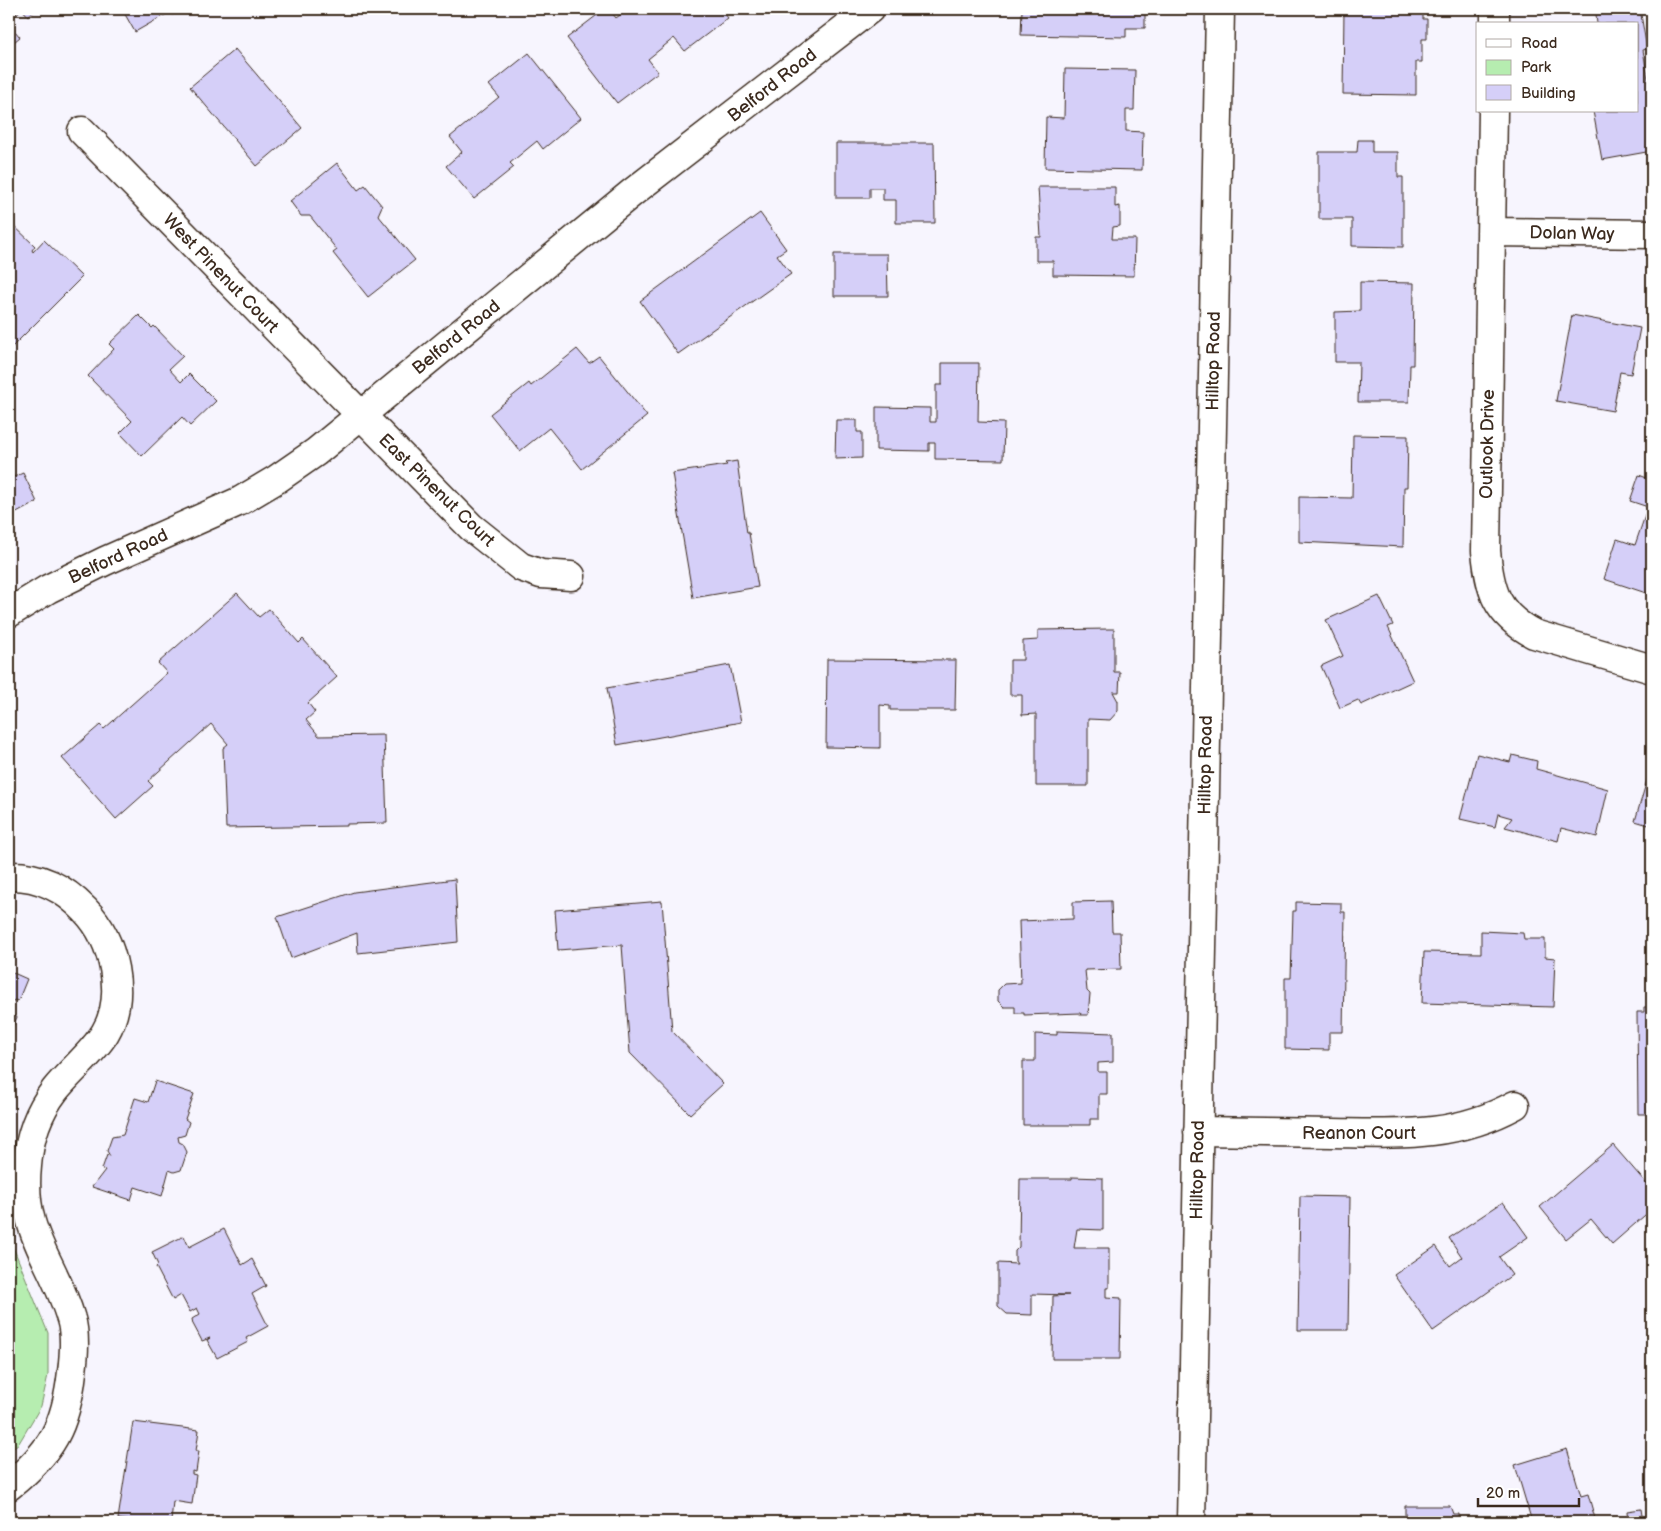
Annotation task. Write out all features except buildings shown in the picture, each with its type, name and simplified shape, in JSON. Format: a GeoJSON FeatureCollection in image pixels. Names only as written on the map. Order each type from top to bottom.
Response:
{"type":"FeatureCollection","features":[{"type":"Feature","properties":{"kind":"street","name":"Belford Road"},"geometry":{"type":"LineString","coordinates":[[9,613],[48,589],[88,569],[240,501],[285,474],[360,416],[633,192],[870,9]]}},
{"type":"Feature","properties":{"kind":"street","name":"Hilltop Road"},"geometry":{"type":"LineString","coordinates":[[1190,1522],[1220,9]]}},
{"type":"Feature","properties":{"kind":"street"},"geometry":{"type":"LineString","coordinates":[[1495,9],[1495,22]]}},
{"type":"Feature","properties":{"kind":"street","name":"Outlook Drive"},"geometry":{"type":"LineString","coordinates":[[1493,112],[1486,551],[1494,596],[1506,614],[1534,634],[1652,669]]}},
{"type":"Feature","properties":{"kind":"street","name":"West Pinenut Court"},"geometry":{"type":"LineString","coordinates":[[82,131],[360,416]]}},
{"type":"Feature","properties":{"kind":"street","name":"Dolan Way"},"geometry":{"type":"LineString","coordinates":[[1491,232],[1652,234]]}},
{"type":"Feature","properties":{"kind":"street","name":"East Pinenut Court"},"geometry":{"type":"LineString","coordinates":[[360,416],[403,456],[471,527],[500,552],[521,567],[541,574],[571,576]]}},
{"type":"Feature","properties":{"kind":"street"},"geometry":{"type":"LineString","coordinates":[[9,876],[44,880],[70,895],[90,915],[108,946],[116,976],[114,1007],[105,1032],[55,1090],[37,1120],[29,1146],[26,1183],[28,1213],[35,1239],[72,1321],[74,1358],[69,1401],[55,1438],[34,1466],[9,1486]]}},
{"type":"Feature","properties":{"kind":"street","name":"Reanon Court"},"geometry":{"type":"LineString","coordinates":[[1198,1131],[1413,1134],[1465,1126],[1494,1117],[1515,1105]]}},
{"type":"Feature","properties":{"kind":"green space"},"geometry":{"type":"Polygon","coordinates":[[[9,1237],[48,1333],[48,1375],[41,1406],[19,1443],[9,1451],[9,1237]]]}}]}
